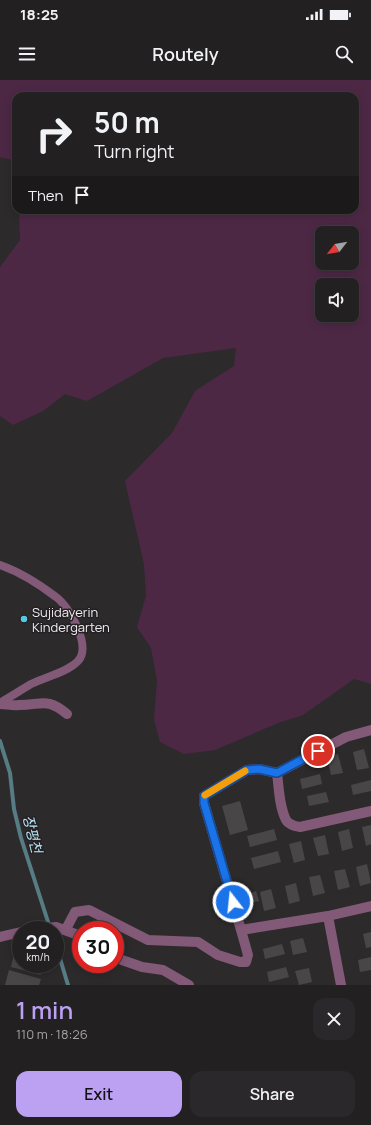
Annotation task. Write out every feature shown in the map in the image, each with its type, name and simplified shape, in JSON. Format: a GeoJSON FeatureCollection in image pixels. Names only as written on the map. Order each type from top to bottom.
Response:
{"type":"FeatureCollection","features":[{"type":"Feature","properties":{"kind":"street"},"geometry":{"type":"LineString","coordinates":[[0,704],[18,706],[38,703],[52,703],[67,714]]}},
{"type":"Feature","properties":{"kind":"street"},"geometry":{"type":"LineString","coordinates":[[64,925],[75,912],[89,910],[148,940],[198,942],[218,955],[240,962],[246,962],[248,955],[204,803],[204,796],[247,770],[259,769],[277,773],[346,737],[371,730]]}},
{"type":"Feature","properties":{"kind":"street"},"geometry":{"type":"LineString","coordinates":[[277,773],[279,795],[286,821],[293,826],[300,827],[371,811]]}},
{"type":"Feature","properties":{"kind":"street"},"geometry":{"type":"LineString","coordinates":[[241,930],[328,916],[371,906]]}},
{"type":"Feature","properties":{"kind":"street"},"geometry":{"type":"LineString","coordinates":[[328,916],[341,985]]}},
{"type":"Feature","properties":{"kind":"street"},"geometry":{"type":"LineString","coordinates":[[0,937],[12,934]]}},
{"type":"Feature","properties":{"kind":"street"},"geometry":{"type":"LineString","coordinates":[[124,960],[142,968],[163,970],[189,985]]}},
{"type":"Feature","properties":{"kind":"lane"},"geometry":{"type":"LineString","coordinates":[[0,565],[14,570],[30,579],[57,598],[81,635],[83,648],[80,660],[74,665],[32,684],[0,704]]}},
{"type":"Feature","properties":{"kind":"shaded area"},"geometry":{"type":"Polygon","coordinates":[[[0,80],[371,80],[371,684],[354,679],[303,715],[278,723],[215,750],[184,754],[160,742],[154,719],[157,681],[151,648],[137,627],[146,596],[144,564],[125,481],[172,433],[195,391],[234,366],[236,348],[163,358],[87,401],[65,394],[43,411],[13,425],[0,416],[0,267],[20,240],[19,214],[359,214],[359,92],[12,92],[12,160],[0,157],[0,80]]]}},
{"type":"Feature","properties":{"kind":"building"},"geometry":{"type":"Polygon","coordinates":[[[364,749],[369,768],[357,770],[353,752],[364,749]]]}},
{"type":"Feature","properties":{"kind":"building"},"geometry":{"type":"Polygon","coordinates":[[[338,754],[343,773],[331,775],[327,757],[338,754]]]}},
{"type":"Feature","properties":{"kind":"building"},"geometry":{"type":"Polygon","coordinates":[[[320,774],[322,784],[302,789],[300,779],[320,774]]]}},
{"type":"Feature","properties":{"kind":"building"},"geometry":{"type":"Polygon","coordinates":[[[371,780],[371,791],[353,795],[351,785],[371,780]]]}},
{"type":"Feature","properties":{"kind":"building"},"geometry":{"type":"Polygon","coordinates":[[[326,792],[329,802],[309,806],[307,796],[326,792]]]}},
{"type":"Feature","properties":{"kind":"building"},"geometry":{"type":"Polygon","coordinates":[[[240,801],[248,830],[230,835],[222,806],[240,801]]]}},
{"type":"Feature","properties":{"kind":"building"},"geometry":{"type":"Polygon","coordinates":[[[371,825],[371,844],[366,846],[362,827],[371,825]]]}},
{"type":"Feature","properties":{"kind":"building"},"geometry":{"type":"Polygon","coordinates":[[[274,829],[277,840],[250,847],[247,836],[274,829]]]}},
{"type":"Feature","properties":{"kind":"building"},"geometry":{"type":"Polygon","coordinates":[[[349,829],[353,848],[342,851],[338,832],[349,829]]]}},
{"type":"Feature","properties":{"kind":"building"},"geometry":{"type":"Polygon","coordinates":[[[325,835],[329,854],[318,856],[313,838],[325,835]]]}},
{"type":"Feature","properties":{"kind":"building"},"geometry":{"type":"Polygon","coordinates":[[[301,841],[305,860],[294,863],[289,844],[301,841]]]}},
{"type":"Feature","properties":{"kind":"building"},"geometry":{"type":"Polygon","coordinates":[[[278,851],[281,862],[254,869],[251,858],[278,851]]]}},
{"type":"Feature","properties":{"kind":"building"},"geometry":{"type":"Polygon","coordinates":[[[367,864],[371,883],[360,886],[356,867],[367,864]]]}},
{"type":"Feature","properties":{"kind":"building"},"geometry":{"type":"Polygon","coordinates":[[[345,869],[350,887],[338,890],[334,871],[345,869]]]}},
{"type":"Feature","properties":{"kind":"building"},"geometry":{"type":"Polygon","coordinates":[[[320,875],[325,893],[313,896],[309,877],[320,875]]]}},
{"type":"Feature","properties":{"kind":"building"},"geometry":{"type":"Polygon","coordinates":[[[296,883],[300,901],[289,904],[285,886],[296,883]]]}},
{"type":"Feature","properties":{"kind":"building"},"geometry":{"type":"Polygon","coordinates":[[[246,889],[248,894],[256,891],[259,901],[238,906],[234,892],[246,889]]]}},
{"type":"Feature","properties":{"kind":"building"},"geometry":{"type":"Polygon","coordinates":[[[271,889],[276,908],[264,911],[260,892],[271,889]]]}},
{"type":"Feature","properties":{"kind":"building"},"geometry":{"type":"Polygon","coordinates":[[[371,932],[371,947],[366,948],[363,934],[371,932]]]}},
{"type":"Feature","properties":{"kind":"building"},"geometry":{"type":"Polygon","coordinates":[[[303,938],[307,952],[293,955],[290,941],[303,938]]]}},
{"type":"Feature","properties":{"kind":"building"},"geometry":{"type":"Polygon","coordinates":[[[282,944],[285,954],[265,959],[263,949],[282,944]]]}},
{"type":"Feature","properties":{"kind":"building"},"geometry":{"type":"Polygon","coordinates":[[[371,957],[371,970],[360,972],[358,960],[371,957]]]}},
{"type":"Feature","properties":{"kind":"building"},"geometry":{"type":"Polygon","coordinates":[[[286,967],[289,977],[269,982],[267,972],[286,967]]]}},
{"type":"Feature","properties":{"kind":"building"},"geometry":{"type":"Polygon","coordinates":[[[309,968],[312,982],[299,985],[295,971],[309,968]]]}},
{"type":"Feature","properties":{"kind":"building"},"geometry":{"type":"Polygon","coordinates":[[[9,970],[12,971],[12,973],[20,973],[41,979],[39,985],[5,985],[9,970]]]}},
{"type":"Feature","properties":{"kind":"waterway","name":"장평천"},"geometry":{"type":"LineString","coordinates":[[0,741],[10,773],[14,809],[21,838],[48,921]]}},
{"type":"Feature","properties":{"kind":"waterway","name":"장평천"},"geometry":{"type":"LineString","coordinates":[[64,972],[68,985]]}},
{"type":"Feature","properties":{"kind":"slow traffic"},"geometry":{"type":"LineString","coordinates":[[205,795],[245,771]]}},
{"type":"Feature","properties":{"kind":"place","name":"Sujidayerin Kindergarten"},"geometry":{"type":"Point","coordinates":[24,619]}},
{"type":"Feature","properties":{"kind":"route"},"geometry":{"type":"LineString","coordinates":[[233,902],[204,803],[204,796],[247,770],[259,769],[277,773],[318,751]]}}]}
